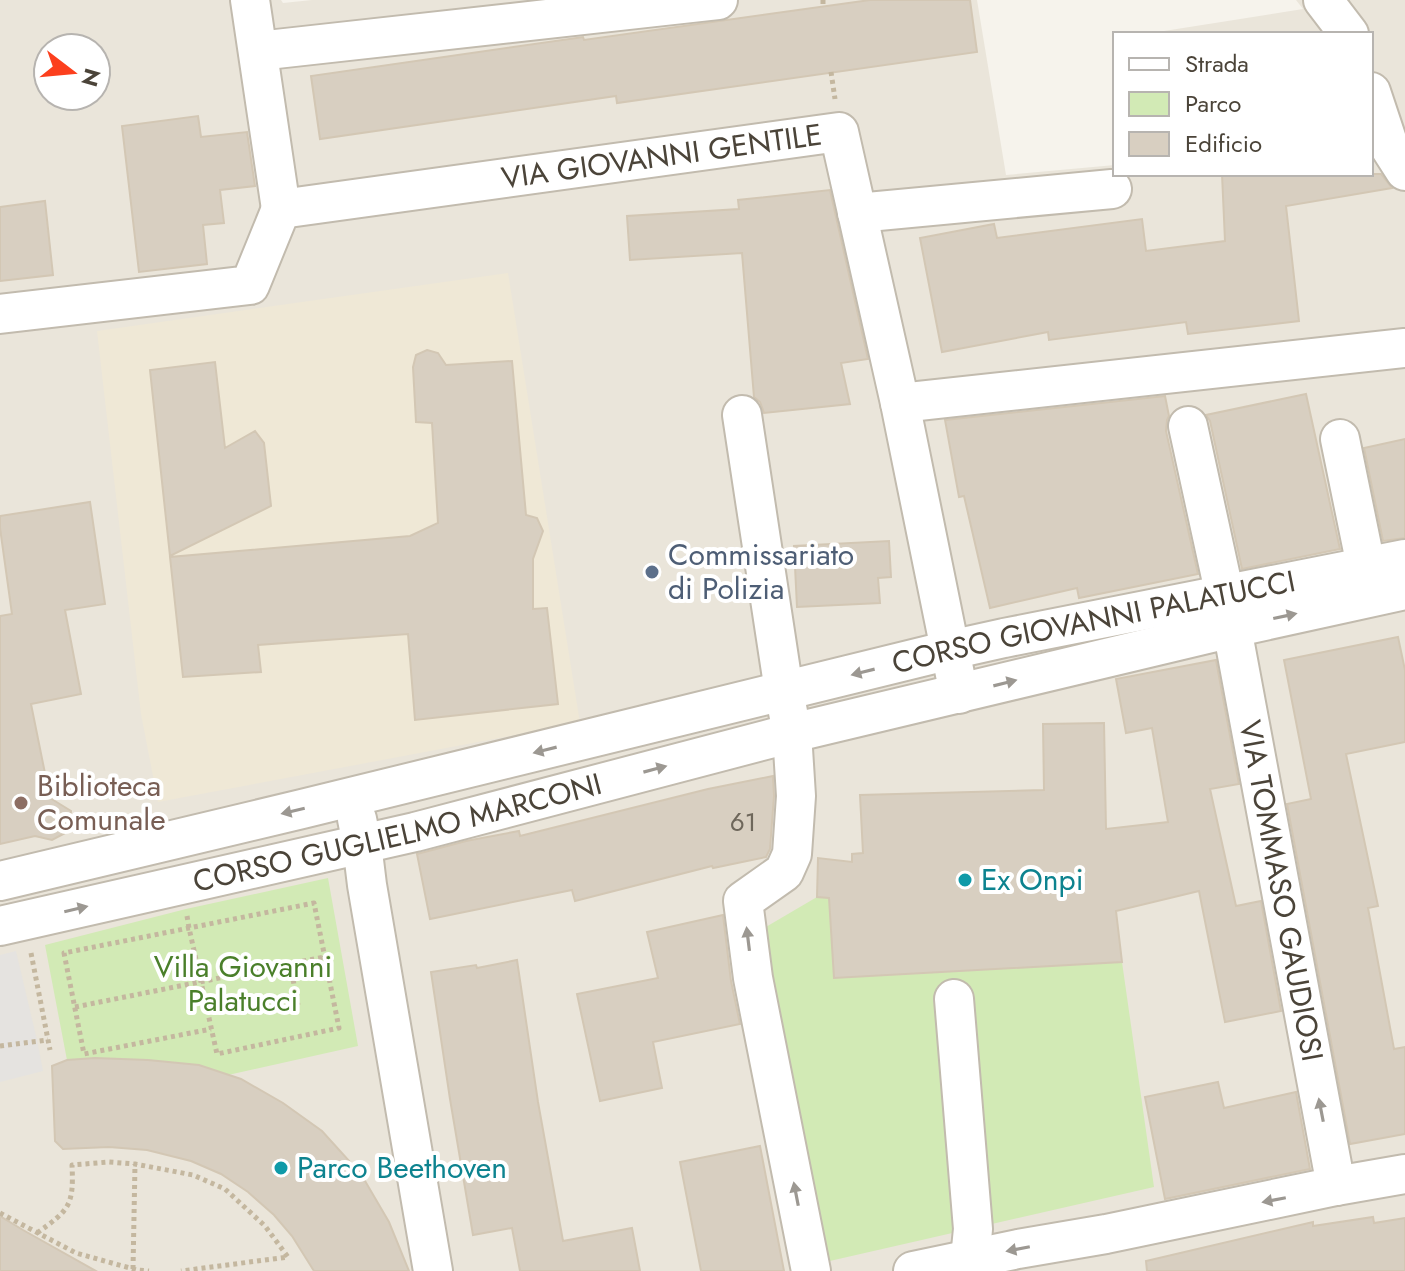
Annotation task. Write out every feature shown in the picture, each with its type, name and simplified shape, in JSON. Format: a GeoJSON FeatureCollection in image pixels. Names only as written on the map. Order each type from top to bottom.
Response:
{"type":"FeatureCollection","features":[{"type":"Feature","properties":{"kind":"street"},"geometry":{"type":"LineString","coordinates":[[0,314],[250,285],[281,209],[250,0]]}},
{"type":"Feature","properties":{"kind":"street"},"geometry":{"type":"LineString","coordinates":[[258,51],[718,0]]}},
{"type":"Feature","properties":{"kind":"street"},"geometry":{"type":"LineString","coordinates":[[1323,0],[1347,32]]}},
{"type":"Feature","properties":{"kind":"street"},"geometry":{"type":"LineString","coordinates":[[1373,98],[1389,146],[1405,171]]}},
{"type":"Feature","properties":{"kind":"street","name":"VIA GIOVANNI GENTILE"},"geometry":{"type":"LineString","coordinates":[[281,209],[839,132],[900,403],[959,694]]}},
{"type":"Feature","properties":{"kind":"street"},"geometry":{"type":"LineString","coordinates":[[857,213],[1112,189]]}},
{"type":"Feature","properties":{"kind":"street"},"geometry":{"type":"LineString","coordinates":[[900,403],[1405,348]]}},
{"type":"Feature","properties":{"kind":"street"},"geometry":{"type":"LineString","coordinates":[[742,415],[792,733],[796,796],[792,854],[784,872],[743,901],[753,978],[811,1271]]}},
{"type":"Feature","properties":{"kind":"street","name":"VIA TOMMASO GAUDIOSI"},"geometry":{"type":"LineString","coordinates":[[1188,426],[1228,611],[1336,1186]]}},
{"type":"Feature","properties":{"kind":"street"},"geometry":{"type":"LineString","coordinates":[[1340,439],[1366,566]]}},
{"type":"Feature","properties":{"kind":"street","name":"CORSO GIOVANNI PALATUCCI"},"geometry":{"type":"LineString","coordinates":[[792,733],[959,694],[1366,566],[1405,559]]}},
{"type":"Feature","properties":{"kind":"street","name":"CORSO GIOVANNI PALATUCCI"},"geometry":{"type":"LineString","coordinates":[[784,691],[1004,638],[1405,590]]}},
{"type":"Feature","properties":{"kind":"street","name":"CORSO GUGLIELMO MARCONI"},"geometry":{"type":"LineString","coordinates":[[0,881],[784,691]]}},
{"type":"Feature","properties":{"kind":"street","name":"CORSO GUGLIELMO MARCONI"},"geometry":{"type":"LineString","coordinates":[[12,924],[362,844],[792,733]]}},
{"type":"Feature","properties":{"kind":"street"},"geometry":{"type":"LineString","coordinates":[[352,797],[433,1271]]}},
{"type":"Feature","properties":{"kind":"street"},"geometry":{"type":"LineString","coordinates":[[954,999],[973,1229],[971,1265]]}},
{"type":"Feature","properties":{"kind":"street"},"geometry":{"type":"LineString","coordinates":[[913,1271],[971,1265],[1018,1249],[1405,1174]]}},
{"type":"Feature","properties":{"kind":"path"},"geometry":{"type":"LineString","coordinates":[[180,885],[189,928],[211,1029],[217,1054],[339,1028],[314,903],[189,928],[64,953],[84,1054],[211,1029]]}},
{"type":"Feature","properties":{"kind":"path"},"geometry":{"type":"LineString","coordinates":[[12,924],[50,1050]]}},
{"type":"Feature","properties":{"kind":"path"},"geometry":{"type":"LineString","coordinates":[[75,1007],[324,957]]}},
{"type":"Feature","properties":{"kind":"path"},"geometry":{"type":"LineString","coordinates":[[290,964],[298,1005]]}},
{"type":"Feature","properties":{"kind":"path"},"geometry":{"type":"LineString","coordinates":[[0,1046],[48,1040]]}},
{"type":"Feature","properties":{"kind":"path"},"geometry":{"type":"LineString","coordinates":[[37,1233],[63,1215],[73,1191],[72,1165],[109,1162],[135,1164],[193,1175],[225,1189],[265,1226],[288,1257],[181,1271]]}},
{"type":"Feature","properties":{"kind":"path"},"geometry":{"type":"LineString","coordinates":[[133,1269],[135,1164]]}},
{"type":"Feature","properties":{"kind":"path"},"geometry":{"type":"LineString","coordinates":[[0,1213],[76,1253],[149,1271]]}},
{"type":"Feature","properties":{"kind":"shaded area"},"geometry":{"type":"Polygon","coordinates":[[[0,0],[281,0],[283,3],[312,0],[977,0],[1006,175],[1113,165],[1113,176],[1373,176],[1373,32],[1158,32],[1303,9],[1296,0],[1405,0],[1405,1271],[0,1271],[0,0]]]}},
{"type":"Feature","properties":{"kind":"shaded area"},"geometry":{"type":"Polygon","coordinates":[[[508,273],[580,723],[158,802],[141,714],[97,331],[508,273]]]}},
{"type":"Feature","properties":{"kind":"shaded area"},"geometry":{"type":"Polygon","coordinates":[[[16,951],[43,1071],[0,1082],[0,955],[16,951]]]}},
{"type":"Feature","properties":{"kind":"green space","name":"Villa Giovanni Palatucci"},"geometry":{"type":"Polygon","coordinates":[[[328,878],[358,1046],[228,1075],[199,1065],[148,1060],[67,1060],[45,945],[186,909],[328,878]]]}},
{"type":"Feature","properties":{"kind":"green space"},"geometry":{"type":"Polygon","coordinates":[[[817,897],[829,898],[834,978],[1122,962],[1154,1187],[821,1263],[759,931],[817,897]]]}},
{"type":"Feature","properties":{"kind":"building"},"geometry":{"type":"Polygon","coordinates":[[[870,0],[970,0],[977,52],[617,103],[616,96],[320,139],[311,76],[870,0]]]}},
{"type":"Feature","properties":{"kind":"building"},"geometry":{"type":"Polygon","coordinates":[[[198,116],[201,137],[247,132],[255,186],[220,190],[224,223],[203,225],[207,264],[139,272],[122,126],[198,116]]]}},
{"type":"Feature","properties":{"kind":"building"},"geometry":{"type":"Polygon","coordinates":[[[1381,174],[1392,188],[1286,206],[1299,321],[1188,334],[1186,322],[1049,340],[1048,332],[942,352],[920,238],[994,224],[997,238],[1142,219],[1146,251],[1225,241],[1222,176],[1381,174]]]}},
{"type":"Feature","properties":{"kind":"building"},"geometry":{"type":"Polygon","coordinates":[[[830,190],[868,359],[841,363],[850,404],[764,413],[760,402],[754,397],[742,253],[630,260],[627,216],[739,209],[738,200],[830,190]]]}},
{"type":"Feature","properties":{"kind":"building"},"geometry":{"type":"Polygon","coordinates":[[[45,201],[53,275],[0,281],[0,207],[45,201]]]}},
{"type":"Feature","properties":{"kind":"building"},"geometry":{"type":"Polygon","coordinates":[[[427,350],[438,353],[446,365],[512,361],[526,515],[537,518],[543,531],[533,559],[533,609],[547,608],[558,704],[415,720],[408,634],[258,645],[261,672],[183,677],[170,557],[410,536],[438,523],[432,423],[416,422],[413,367],[416,355],[427,350]]]}},
{"type":"Feature","properties":{"kind":"building"},"geometry":{"type":"Polygon","coordinates":[[[215,362],[225,448],[255,431],[264,443],[271,506],[170,556],[150,370],[215,362]]]}},
{"type":"Feature","properties":{"kind":"building"},"geometry":{"type":"Polygon","coordinates":[[[1306,394],[1340,549],[1242,569],[1210,421],[1206,415],[1306,394]]]}},
{"type":"Feature","properties":{"kind":"building"},"geometry":{"type":"Polygon","coordinates":[[[1165,396],[1169,416],[1166,431],[1198,574],[1079,598],[1077,588],[990,608],[964,496],[959,497],[945,420],[1165,396]]]}},
{"type":"Feature","properties":{"kind":"building"},"geometry":{"type":"Polygon","coordinates":[[[1405,439],[1405,538],[1383,541],[1364,448],[1405,439]]]}},
{"type":"Feature","properties":{"kind":"building"},"geometry":{"type":"Polygon","coordinates":[[[90,502],[105,604],[65,610],[81,694],[31,704],[50,798],[71,811],[69,831],[52,840],[35,836],[0,844],[0,616],[12,614],[0,516],[90,502]]]}},
{"type":"Feature","properties":{"kind":"building"},"geometry":{"type":"Polygon","coordinates":[[[889,541],[891,577],[878,578],[880,603],[797,607],[794,546],[889,541]]]}},
{"type":"Feature","properties":{"kind":"building"},"geometry":{"type":"Polygon","coordinates":[[[1398,637],[1405,670],[1405,742],[1346,754],[1378,906],[1368,908],[1394,1049],[1405,1047],[1405,1134],[1350,1144],[1287,804],[1311,799],[1284,660],[1398,637]]]}},
{"type":"Feature","properties":{"kind":"building"},"geometry":{"type":"Polygon","coordinates":[[[1216,660],[1239,784],[1210,789],[1236,906],[1261,901],[1281,1011],[1225,1022],[1199,891],[1116,911],[1122,962],[834,978],[829,898],[817,897],[818,858],[852,862],[852,854],[863,853],[860,795],[1044,790],[1043,724],[1104,723],[1106,829],[1168,822],[1152,728],[1126,733],[1116,679],[1216,660]]]}},
{"type":"Feature","properties":{"kind":"building"},"geometry":{"type":"Polygon","coordinates":[[[773,776],[770,849],[766,857],[712,866],[575,901],[572,890],[430,919],[417,854],[519,831],[520,836],[773,776]]]}},
{"type":"Feature","properties":{"kind":"building"},"geometry":{"type":"Polygon","coordinates":[[[723,915],[740,1024],[653,1042],[662,1088],[600,1101],[577,994],[658,978],[647,932],[723,915]]]}},
{"type":"Feature","properties":{"kind":"building"},"geometry":{"type":"Polygon","coordinates":[[[517,960],[563,1241],[632,1228],[640,1271],[520,1271],[512,1228],[473,1235],[431,972],[517,960]]]}},
{"type":"Feature","properties":{"kind":"building","name":"Parco Beethoven"},"geometry":{"type":"Polygon","coordinates":[[[95,1058],[199,1065],[241,1079],[283,1103],[322,1131],[361,1174],[389,1222],[409,1271],[314,1271],[292,1236],[274,1215],[221,1174],[191,1161],[147,1150],[109,1147],[63,1149],[55,1141],[52,1066],[67,1060],[95,1058]]]}},
{"type":"Feature","properties":{"kind":"building"},"geometry":{"type":"Polygon","coordinates":[[[1218,1082],[1224,1108],[1296,1092],[1310,1169],[1165,1199],[1145,1097],[1218,1082]]]}},
{"type":"Feature","properties":{"kind":"building"},"geometry":{"type":"Polygon","coordinates":[[[760,1146],[784,1271],[701,1271],[680,1162],[760,1146]]]}},
{"type":"Feature","properties":{"kind":"building"},"geometry":{"type":"Polygon","coordinates":[[[0,1216],[23,1230],[96,1271],[0,1271],[0,1216]]]}},
{"type":"Feature","properties":{"kind":"building"},"geometry":{"type":"Polygon","coordinates":[[[1373,1217],[1374,1223],[1405,1218],[1405,1271],[1147,1271],[1146,1261],[1313,1222],[1313,1226],[1373,1217]]]}},
{"type":"Feature","properties":{"kind":"place","name":"Commissariato di Polizia"},"geometry":{"type":"Point","coordinates":[652,572]}},
{"type":"Feature","properties":{"kind":"place","name":"Biblioteca Comunale"},"geometry":{"type":"Point","coordinates":[21,803]}},
{"type":"Feature","properties":{"kind":"place","name":"Ex Onpi"},"geometry":{"type":"Point","coordinates":[965,880]}},
{"type":"Feature","properties":{"kind":"place","name":"Parco Beethoven"},"geometry":{"type":"Point","coordinates":[281,1168]}}]}
